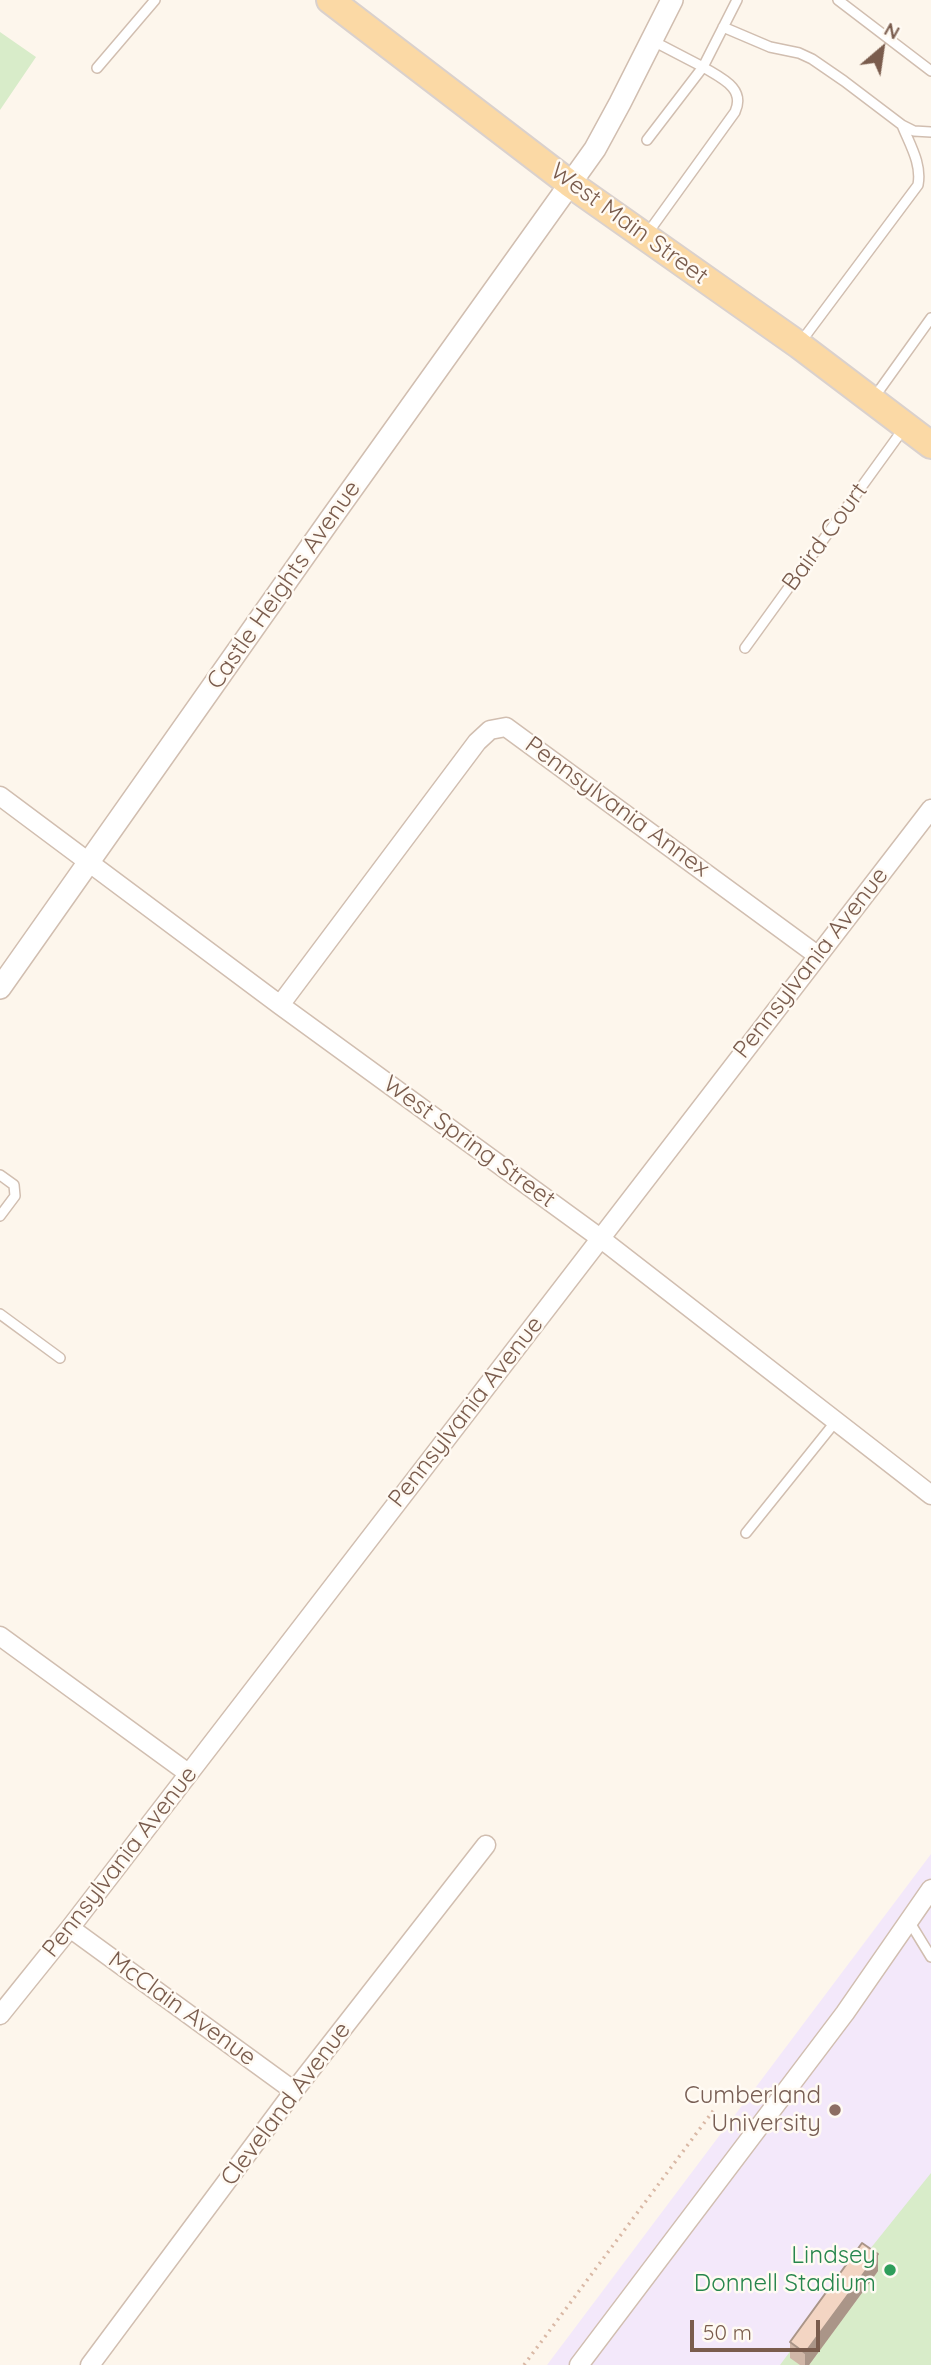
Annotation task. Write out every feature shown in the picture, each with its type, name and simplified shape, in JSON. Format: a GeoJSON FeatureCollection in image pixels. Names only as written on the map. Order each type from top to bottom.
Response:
{"type":"FeatureCollection","features":[{"type":"Feature","properties":{"kind":"main road","name":"West Main Street"},"geometry":{"type":"LineString","coordinates":[[330,0],[569,183],[799,345],[931,445]]}},
{"type":"Feature","properties":{"kind":"street","name":"Castle Heights Avenue"},"geometry":{"type":"LineString","coordinates":[[0,988],[595,149],[671,0]]}},
{"type":"Feature","properties":{"kind":"street","name":"Pennsylvania Annex"},"geometry":{"type":"LineString","coordinates":[[280,1005],[477,742],[490,730],[506,727],[817,955]]}},
{"type":"Feature","properties":{"kind":"street","name":"West Spring Street"},"geometry":{"type":"LineString","coordinates":[[0,796],[87,863],[600,1238],[931,1495]]}},
{"type":"Feature","properties":{"kind":"street","name":"Pennsylvania Avenue"},"geometry":{"type":"LineString","coordinates":[[0,2015],[70,1928],[931,809]]}},
{"type":"Feature","properties":{"kind":"street"},"geometry":{"type":"LineString","coordinates":[[0,1636],[188,1773]]}},
{"type":"Feature","properties":{"kind":"street","name":"Cleveland Avenue"},"geometry":{"type":"LineString","coordinates":[[90,2365],[294,2091],[486,1845]]}},
{"type":"Feature","properties":{"kind":"street"},"geometry":{"type":"LineString","coordinates":[[579,2365],[845,2013],[931,1889]]}},
{"type":"Feature","properties":{"kind":"street","name":"McClain Avenue"},"geometry":{"type":"LineString","coordinates":[[70,1928],[294,2091]]}},
{"type":"Feature","properties":{"kind":"lane"},"geometry":{"type":"LineString","coordinates":[[97,68],[155,0]]}},
{"type":"Feature","properties":{"kind":"lane"},"geometry":{"type":"LineString","coordinates":[[647,140],[703,67],[737,0]]}},
{"type":"Feature","properties":{"kind":"lane"},"geometry":{"type":"LineString","coordinates":[[838,0],[931,71]]}},
{"type":"Feature","properties":{"kind":"lane"},"geometry":{"type":"LineString","coordinates":[[723,27],[770,47],[799,53],[812,59],[902,125],[914,131],[931,132]]}},
{"type":"Feature","properties":{"kind":"lane"},"geometry":{"type":"LineString","coordinates":[[645,236],[739,103],[736,90],[729,83],[652,40]]}},
{"type":"Feature","properties":{"kind":"lane"},"geometry":{"type":"LineString","coordinates":[[799,345],[918,185],[919,165],[902,125]]}},
{"type":"Feature","properties":{"kind":"lane"},"geometry":{"type":"LineString","coordinates":[[872,401],[931,318]]}},
{"type":"Feature","properties":{"kind":"lane","name":"Baird Court"},"geometry":{"type":"LineString","coordinates":[[745,648],[905,426]]}},
{"type":"Feature","properties":{"kind":"lane"},"geometry":{"type":"LineString","coordinates":[[0,1175],[14,1185],[15,1196],[0,1216]]}},
{"type":"Feature","properties":{"kind":"lane"},"geometry":{"type":"LineString","coordinates":[[0,1314],[60,1358]]}},
{"type":"Feature","properties":{"kind":"lane"},"geometry":{"type":"LineString","coordinates":[[746,1533],[836,1421]]}},
{"type":"Feature","properties":{"kind":"lane"},"geometry":{"type":"LineString","coordinates":[[908,1920],[931,1957]]}},
{"type":"Feature","properties":{"kind":"path"},"geometry":{"type":"LineString","coordinates":[[524,2365],[716,2107]]}},
{"type":"Feature","properties":{"kind":"shaded area","name":"Cumberland University"},"geometry":{"type":"Polygon","coordinates":[[[931,1854],[931,2365],[547,2365],[931,1854]]]}},
{"type":"Feature","properties":{"kind":"green space"},"geometry":{"type":"Polygon","coordinates":[[[0,32],[36,57],[0,110],[0,32]]]}},
{"type":"Feature","properties":{"kind":"green space","name":"Lindsey Donnell Stadium"},"geometry":{"type":"Polygon","coordinates":[[[931,2173],[931,2365],[780,2365],[803,2334],[798,2330],[835,2280],[840,2282],[862,2259],[931,2173]]]}},
{"type":"Feature","properties":{"kind":"building"},"geometry":{"type":"Polygon","coordinates":[[[862,2243],[878,2254],[805,2353],[790,2342],[862,2243]]]}},
{"type":"Feature","properties":{"kind":"place","name":"Cumberland University"},"geometry":{"type":"Point","coordinates":[835,2110]}},
{"type":"Feature","properties":{"kind":"place","name":"Lindsey Donnell Stadium"},"geometry":{"type":"Point","coordinates":[890,2270]}}]}
